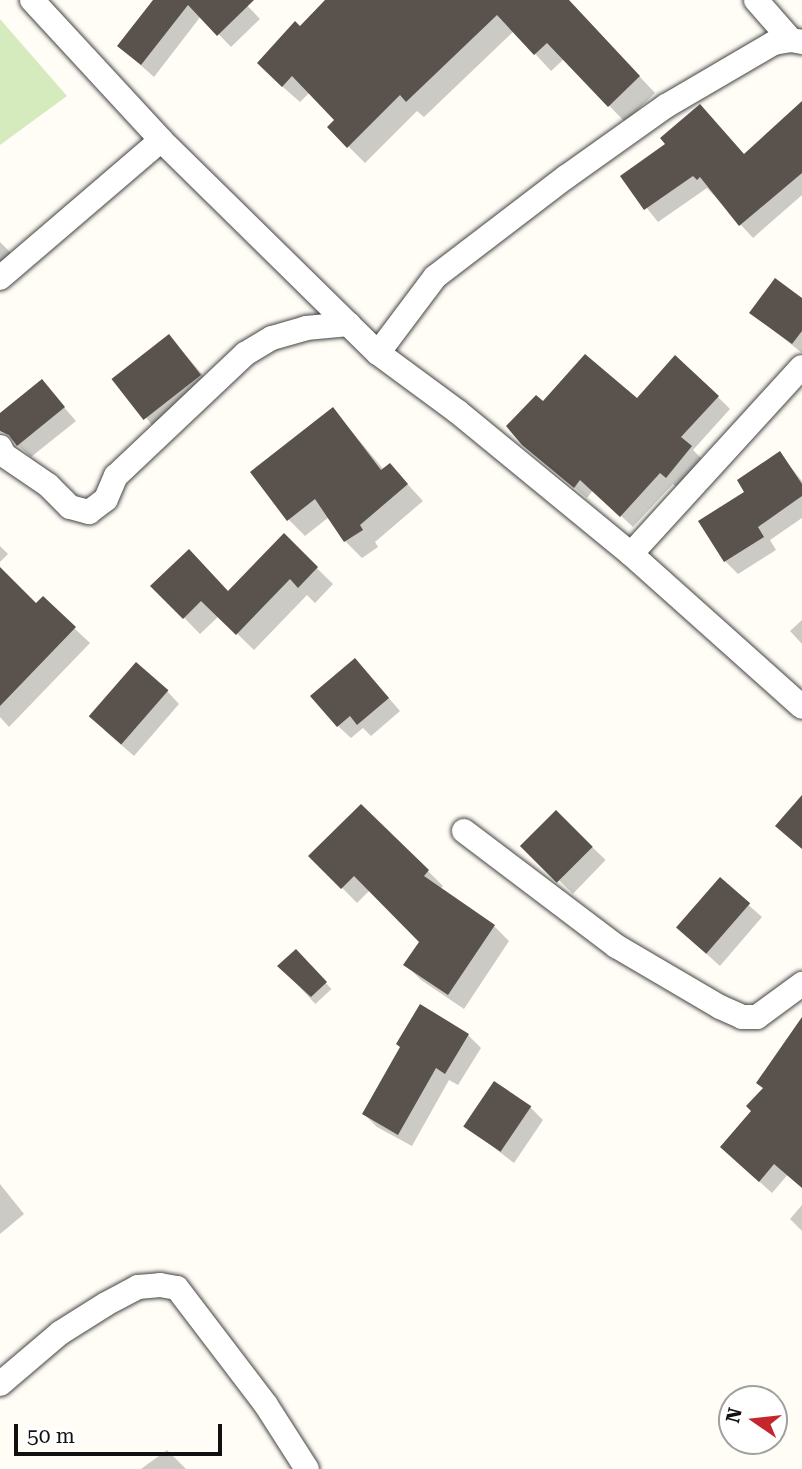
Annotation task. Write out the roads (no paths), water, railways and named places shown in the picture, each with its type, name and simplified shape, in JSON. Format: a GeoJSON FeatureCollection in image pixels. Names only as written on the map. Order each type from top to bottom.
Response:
{"type":"FeatureCollection","features":[{"type":"Feature","properties":{"kind":"street"},"geometry":{"type":"LineString","coordinates":[[33,0],[161,140],[378,353],[458,412],[631,554],[802,707]]}},
{"type":"Feature","properties":{"kind":"street"},"geometry":{"type":"LineString","coordinates":[[756,0],[796,41]]}},
{"type":"Feature","properties":{"kind":"street"},"geometry":{"type":"LineString","coordinates":[[378,353],[435,277],[566,177],[666,106],[774,43],[796,41]]}},
{"type":"Feature","properties":{"kind":"street"},"geometry":{"type":"LineString","coordinates":[[0,278],[161,140]]}},
{"type":"Feature","properties":{"kind":"street"},"geometry":{"type":"LineString","coordinates":[[0,447],[4,455],[48,485],[70,507],[89,512],[106,499],[116,476],[245,354],[272,338],[295,331],[349,324]]}},
{"type":"Feature","properties":{"kind":"street"},"geometry":{"type":"LineString","coordinates":[[631,554],[802,367]]}},
{"type":"Feature","properties":{"kind":"street"},"geometry":{"type":"LineString","coordinates":[[464,831],[616,946],[742,1017],[757,1017],[802,984]]}},
{"type":"Feature","properties":{"kind":"street"},"geometry":{"type":"LineString","coordinates":[[0,1384],[60,1334],[106,1304],[138,1287],[160,1285],[177,1289],[267,1405],[307,1469]]}}]}
